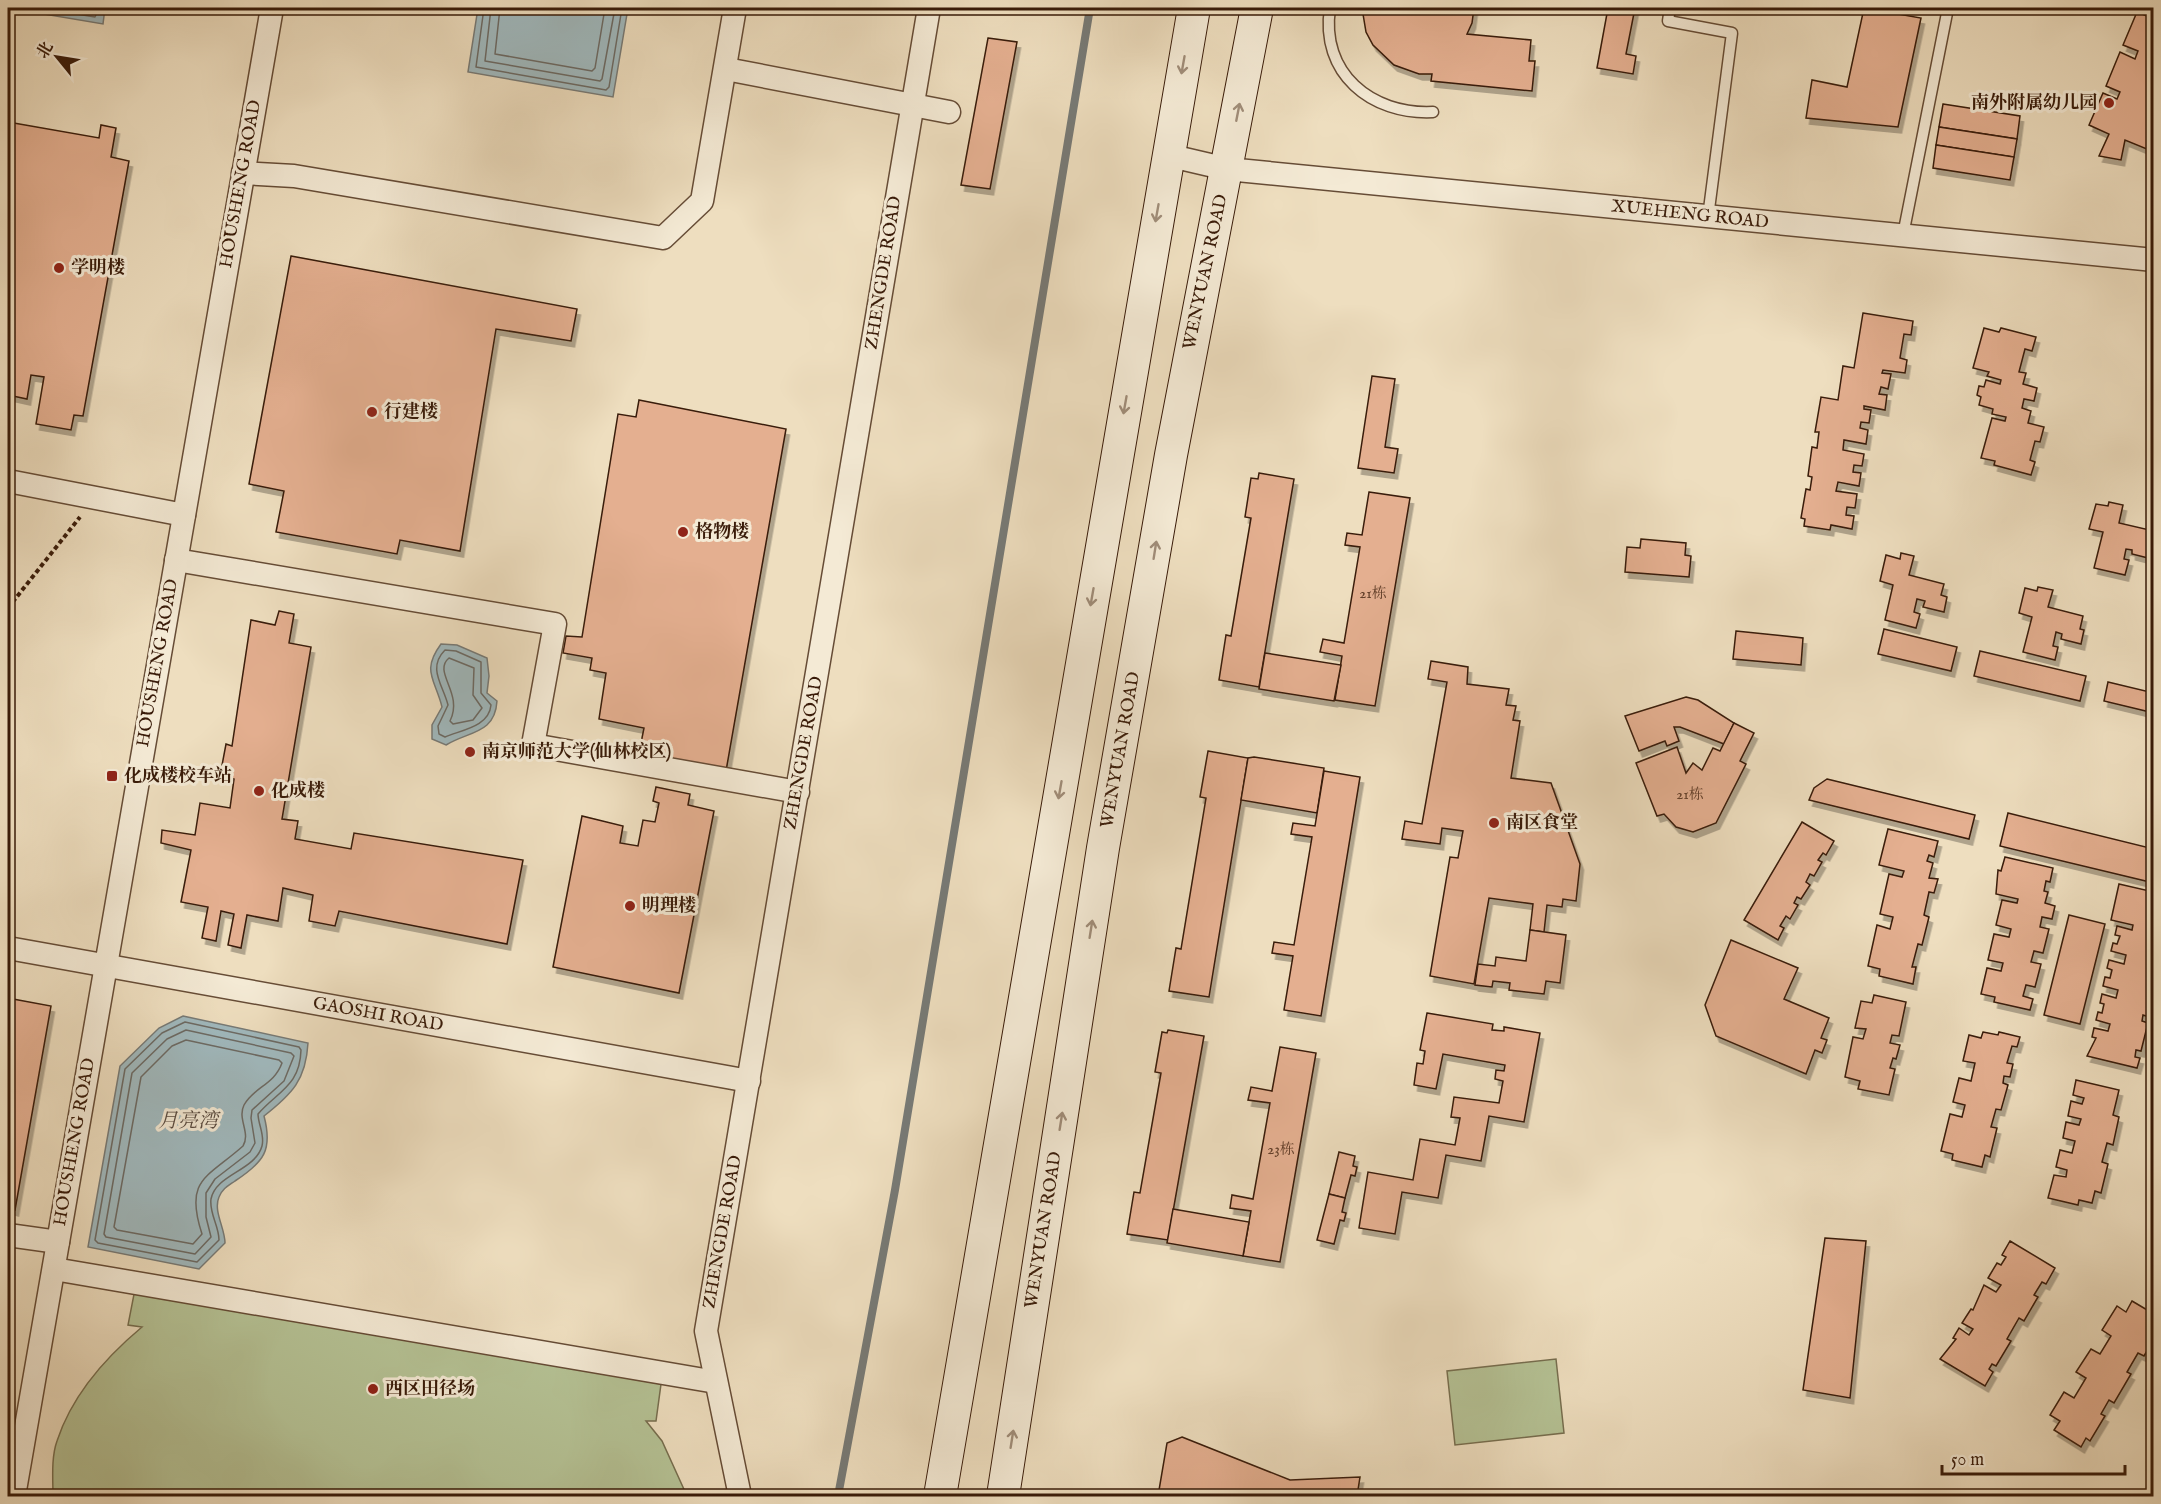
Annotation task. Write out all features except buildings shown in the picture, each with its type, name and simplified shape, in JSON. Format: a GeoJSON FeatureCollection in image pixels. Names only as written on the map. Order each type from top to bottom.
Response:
{"type":"FeatureCollection","features":[{"type":"Feature","properties":{"kind":"main road"},"geometry":{"type":"LineString","coordinates":[[940,1497],[1167,155],[1194,8]]}},
{"type":"Feature","properties":{"kind":"main road","name":"WENYUAN ROAD"},"geometry":{"type":"LineString","coordinates":[[1003,1497],[1103,848],[1173,443],[1257,8]]}},
{"type":"Feature","properties":{"kind":"street","name":"HOUSHENG ROAD"},"geometry":{"type":"LineString","coordinates":[[13,1483],[54,1269],[272,8]]}},
{"type":"Feature","properties":{"kind":"street"},"geometry":{"type":"LineString","coordinates":[[243,172],[294,176],[663,238],[702,201],[735,8]]}},
{"type":"Feature","properties":{"kind":"street","name":"ZHENGDE ROAD"},"geometry":{"type":"LineString","coordinates":[[740,1497],[706,1330],[929,8]]}},
{"type":"Feature","properties":{"kind":"street"},"geometry":{"type":"LineString","coordinates":[[726,69],[949,112]]}},
{"type":"Feature","properties":{"kind":"street","name":"XUEHENG ROAD"},"geometry":{"type":"LineString","coordinates":[[1167,155],[1227,169],[2154,260]]}},
{"type":"Feature","properties":{"kind":"street"},"geometry":{"type":"LineString","coordinates":[[8,481],[184,515]]}},
{"type":"Feature","properties":{"kind":"street"},"geometry":{"type":"LineString","coordinates":[[176,560],[555,624],[533,746],[798,792]]}},
{"type":"Feature","properties":{"kind":"street","name":"GAOSHI ROAD"},"geometry":{"type":"LineString","coordinates":[[8,948],[749,1081]]}},
{"type":"Feature","properties":{"kind":"street"},"geometry":{"type":"LineString","coordinates":[[8,1235],[58,1242]]}},
{"type":"Feature","properties":{"kind":"street"},"geometry":{"type":"LineString","coordinates":[[54,1269],[716,1382]]}},
{"type":"Feature","properties":{"kind":"lane"},"geometry":{"type":"LineString","coordinates":[[1330,8],[1329,33],[1333,50],[1348,79],[1362,93],[1395,110],[1413,113],[1433,112]]}},
{"type":"Feature","properties":{"kind":"lane"},"geometry":{"type":"LineString","coordinates":[[1670,8],[1668,21],[1732,33],[1708,216]]}},
{"type":"Feature","properties":{"kind":"lane"},"geometry":{"type":"LineString","coordinates":[[1903,235],[1948,8]]}},
{"type":"Feature","properties":{"kind":"path"},"geometry":{"type":"LineString","coordinates":[[8,608],[95,498]]}},
{"type":"Feature","properties":{"kind":"green space","name":"西区田径场"},"geometry":{"type":"Polygon","coordinates":[[[135,1289],[661,1384],[656,1421],[646,1421],[662,1441],[687,1496],[53,1496],[54,1454],[63,1424],[81,1393],[103,1364],[142,1327],[128,1325],[135,1289]]]}},
{"type":"Feature","properties":{"kind":"green space"},"geometry":{"type":"Polygon","coordinates":[[[1556,1359],[1564,1433],[1455,1445],[1447,1371],[1556,1359]]]}},
{"type":"Feature","properties":{"kind":"water"},"geometry":{"type":"Polygon","coordinates":[[[8,8],[105,8],[103,24],[8,8]]]}},
{"type":"Feature","properties":{"kind":"water"},"geometry":{"type":"Polygon","coordinates":[[[478,8],[628,8],[613,97],[468,72],[478,8]]]}},
{"type":"Feature","properties":{"kind":"water"},"geometry":{"type":"Polygon","coordinates":[[[441,644],[457,645],[487,658],[489,676],[487,693],[497,701],[495,712],[486,726],[446,745],[432,739],[432,725],[442,707],[431,675],[431,668],[435,653],[441,644]]]}},
{"type":"Feature","properties":{"kind":"water","name":"月亮湾"},"geometry":{"type":"Polygon","coordinates":[[[183,1016],[308,1043],[301,1077],[290,1093],[264,1116],[267,1138],[264,1154],[253,1168],[220,1194],[217,1208],[225,1243],[199,1269],[88,1247],[120,1066],[159,1028],[183,1016]]]}},
{"type":"Feature","properties":{"kind":"waterway"},"geometry":{"type":"LineString","coordinates":[[838,1496],[895,1190],[1090,8]]}},
{"type":"Feature","properties":{"kind":"place","name":"南外附属幼儿园"},"geometry":{"type":"Point","coordinates":[2109,103]}},
{"type":"Feature","properties":{"kind":"place","name":"学明楼"},"geometry":{"type":"Point","coordinates":[59,268]}},
{"type":"Feature","properties":{"kind":"place","name":"行建楼"},"geometry":{"type":"Point","coordinates":[372,412]}},
{"type":"Feature","properties":{"kind":"place","name":"格物楼"},"geometry":{"type":"Point","coordinates":[683,532]}},
{"type":"Feature","properties":{"kind":"place","name":"南京师范大学(仙林校区)"},"geometry":{"type":"Point","coordinates":[470,752]}},
{"type":"Feature","properties":{"kind":"place","name":"化成楼校车站"},"geometry":{"type":"Point","coordinates":[112,776]}},
{"type":"Feature","properties":{"kind":"place","name":"化成楼"},"geometry":{"type":"Point","coordinates":[259,791]}},
{"type":"Feature","properties":{"kind":"place","name":"南区食堂"},"geometry":{"type":"Point","coordinates":[1494,823]}},
{"type":"Feature","properties":{"kind":"place","name":"明理楼"},"geometry":{"type":"Point","coordinates":[630,906]}},
{"type":"Feature","properties":{"kind":"place","name":"西区田径场"},"geometry":{"type":"Point","coordinates":[373,1389]}}]}
